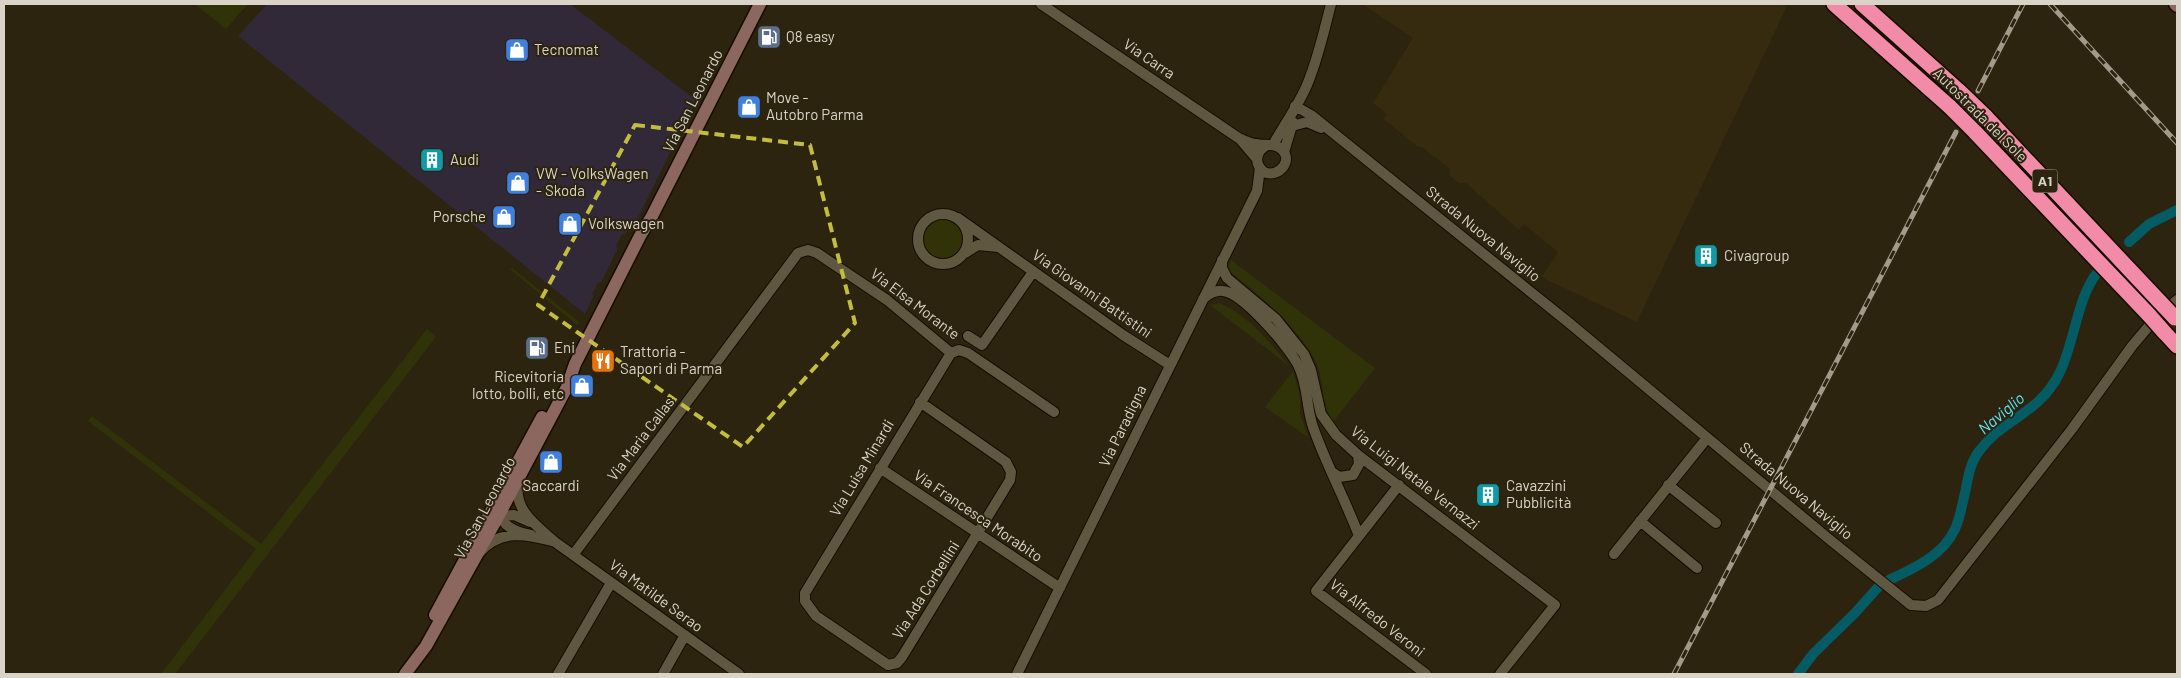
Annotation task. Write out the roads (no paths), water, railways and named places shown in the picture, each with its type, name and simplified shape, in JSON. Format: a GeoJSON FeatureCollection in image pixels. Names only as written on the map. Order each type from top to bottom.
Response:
{"type":"FeatureCollection","features":[{"type":"Feature","properties":{"kind":"highway","name":"Autostrada del Sole"},"geometry":{"type":"LineString","coordinates":[[1834,4],[1950,107],[2177,346]]}},
{"type":"Feature","properties":{"kind":"highway","name":"Autostrada del Sole"},"geometry":{"type":"LineString","coordinates":[[1862,4],[1985,116],[2176,319]]}},
{"type":"Feature","properties":{"kind":"main road","name":"Via San Leonardo"},"geometry":{"type":"LineString","coordinates":[[638,239],[663,178],[752,4]]}},
{"type":"Feature","properties":{"kind":"main road","name":"Via San Leonardo"},"geometry":{"type":"LineString","coordinates":[[406,674],[527,443],[575,364],[760,4]]}},
{"type":"Feature","properties":{"kind":"main road","name":"Via San Leonardo"},"geometry":{"type":"LineString","coordinates":[[413,662],[426,646],[478,556],[567,386],[575,364]]}},
{"type":"Feature","properties":{"kind":"street","name":"Via Carra"},"geometry":{"type":"LineString","coordinates":[[1041,4],[1240,139],[1258,145],[1270,145]]}},
{"type":"Feature","properties":{"kind":"street"},"geometry":{"type":"LineString","coordinates":[[1284,152],[1297,107],[1316,58],[1331,4]]}},
{"type":"Feature","properties":{"kind":"street"},"geometry":{"type":"LineString","coordinates":[[1257,191],[1260,150],[1270,145],[1297,107]]}},
{"type":"Feature","properties":{"kind":"street","name":"Strada Nuova Naviglio"},"geometry":{"type":"LineString","coordinates":[[1297,107],[1311,115],[1342,139],[1568,322],[1911,605],[1926,606],[1938,600],[2072,429],[2132,346],[2154,320],[2177,300]]}},
{"type":"Feature","properties":{"kind":"street","name":"Strada Nuova Naviglio"},"geometry":{"type":"LineString","coordinates":[[1292,126],[1300,123],[1312,123],[1342,139]]}},
{"type":"Feature","properties":{"kind":"street","name":"Via Carra"},"geometry":{"type":"LineString","coordinates":[[1240,139],[1258,164]]}},
{"type":"Feature","properties":{"kind":"street"},"geometry":{"type":"LineString","coordinates":[[1257,191],[1272,174],[1279,172],[1286,161],[1284,152],[1280,147],[1270,145]]}},
{"type":"Feature","properties":{"kind":"street"},"geometry":{"type":"LineString","coordinates":[[1258,164],[1272,174]]}},
{"type":"Feature","properties":{"kind":"street","name":"Via Paradigna"},"geometry":{"type":"LineString","coordinates":[[1017,674],[1257,191]]}},
{"type":"Feature","properties":{"kind":"street"},"geometry":{"type":"LineString","coordinates":[[963,254],[967,247],[968,235],[966,227],[958,218],[942,213],[930,217],[919,230],[918,243],[923,255],[938,264],[950,263],[978,245],[998,247]]}},
{"type":"Feature","properties":{"kind":"street","name":"Via Giovanni Battistini"},"geometry":{"type":"LineString","coordinates":[[958,218],[1033,272],[1170,365]]}},
{"type":"Feature","properties":{"kind":"street","name":"Via Elsa Morante"},"geometry":{"type":"LineString","coordinates":[[808,250],[817,253],[888,300],[952,353],[959,350],[968,353],[1054,412]]}},
{"type":"Feature","properties":{"kind":"street","name":"Via Maria Callas"},"geometry":{"type":"LineString","coordinates":[[573,555],[798,253],[808,250]]}},
{"type":"Feature","properties":{"kind":"street","name":"Via Luigi Natale Vernazzi"},"geometry":{"type":"LineString","coordinates":[[1222,260],[1222,268],[1227,278],[1276,319],[1304,354],[1311,370],[1321,414],[1336,435],[1358,455],[1555,605],[1500,674]]}},
{"type":"Feature","properties":{"kind":"street"},"geometry":{"type":"LineString","coordinates":[[968,336],[982,345],[1033,272]]}},
{"type":"Feature","properties":{"kind":"street"},"geometry":{"type":"LineString","coordinates":[[1201,302],[1208,295],[1219,291],[1232,294],[1257,315],[1287,348],[1301,373],[1311,423],[1359,536]]}},
{"type":"Feature","properties":{"kind":"street","name":"Via Luisa Minardi"},"geometry":{"type":"LineString","coordinates":[[897,663],[888,665],[816,616],[804,601],[805,593],[920,402],[952,353]]}},
{"type":"Feature","properties":{"kind":"street","name":"Via Ada Corbellini"},"geometry":{"type":"LineString","coordinates":[[897,663],[979,533],[1010,480],[1011,472],[1006,462],[920,402]]}},
{"type":"Feature","properties":{"kind":"street"},"geometry":{"type":"LineString","coordinates":[[1614,554],[1707,438]]}},
{"type":"Feature","properties":{"kind":"street"},"geometry":{"type":"LineString","coordinates":[[464,561],[478,544],[492,518],[500,515],[498,506],[518,469],[527,443]]}},
{"type":"Feature","properties":{"kind":"street"},"geometry":{"type":"LineString","coordinates":[[1332,472],[1339,477],[1353,475],[1359,464],[1358,455]]}},
{"type":"Feature","properties":{"kind":"street","name":"Via Francesca Morabito"},"geometry":{"type":"LineString","coordinates":[[880,468],[1060,588]]}},
{"type":"Feature","properties":{"kind":"street","name":"Via Matilde Serao"},"geometry":{"type":"LineString","coordinates":[[520,478],[518,488],[520,504],[533,530]]}},
{"type":"Feature","properties":{"kind":"street","name":"Via Alfredo Veroni"},"geometry":{"type":"LineString","coordinates":[[1399,485],[1316,591],[1426,674]]}},
{"type":"Feature","properties":{"kind":"street"},"geometry":{"type":"LineString","coordinates":[[1668,485],[1716,523]]}},
{"type":"Feature","properties":{"kind":"street","name":"Via Matilde Serao"},"geometry":{"type":"LineString","coordinates":[[500,515],[516,515],[533,530],[555,542],[740,674]]}},
{"type":"Feature","properties":{"kind":"street"},"geometry":{"type":"LineString","coordinates":[[1640,521],[1697,568]]}},
{"type":"Feature","properties":{"kind":"street"},"geometry":{"type":"LineString","coordinates":[[478,556],[487,546],[505,537],[533,530]]}},
{"type":"Feature","properties":{"kind":"street"},"geometry":{"type":"LineString","coordinates":[[558,674],[612,582]]}},
{"type":"Feature","properties":{"kind":"street"},"geometry":{"type":"LineString","coordinates":[[663,674],[685,635]]}},
{"type":"Feature","properties":{"kind":"waterway","name":"Naviglio"},"geometry":{"type":"LineString","coordinates":[[2129,242],[2149,224],[2177,210]]}},
{"type":"Feature","properties":{"kind":"waterway","name":"Naviglio"},"geometry":{"type":"LineString","coordinates":[[1887,581],[1926,561],[1943,547],[1950,538],[1958,520],[1974,460],[1990,439],[2032,407],[2052,386],[2065,360],[2085,294],[2097,273]]}},
{"type":"Feature","properties":{"kind":"waterway","name":"Naviglio"},"geometry":{"type":"LineString","coordinates":[[1798,674],[1813,654],[1855,613],[1880,585]]}},
{"type":"Feature","properties":{"kind":"railway"},"geometry":{"type":"LineString","coordinates":[[1978,91],[2023,4]]}},
{"type":"Feature","properties":{"kind":"railway"},"geometry":{"type":"LineString","coordinates":[[2050,4],[2177,143]]}},
{"type":"Feature","properties":{"kind":"railway"},"geometry":{"type":"LineString","coordinates":[[1674,674],[1956,132]]}},
{"type":"Feature","properties":{"kind":"place","name":"Q8 easy"},"geometry":{"type":"Point","coordinates":[769,37]}},
{"type":"Feature","properties":{"kind":"place","name":"Tecnomat"},"geometry":{"type":"Point","coordinates":[517,50]}},
{"type":"Feature","properties":{"kind":"place","name":"Move - Autobro Parma"},"geometry":{"type":"Point","coordinates":[749,107]}},
{"type":"Feature","properties":{"kind":"place","name":"Audi"},"geometry":{"type":"Point","coordinates":[432,160]}},
{"type":"Feature","properties":{"kind":"place","name":"VW - VolksWagen - Skoda"},"geometry":{"type":"Point","coordinates":[518,183]}},
{"type":"Feature","properties":{"kind":"place","name":"Porsche"},"geometry":{"type":"Point","coordinates":[504,217]}},
{"type":"Feature","properties":{"kind":"place","name":"Volkswagen"},"geometry":{"type":"Point","coordinates":[570,224]}},
{"type":"Feature","properties":{"kind":"place","name":"Civagroup"},"geometry":{"type":"Point","coordinates":[1706,256]}},
{"type":"Feature","properties":{"kind":"place","name":"Eni"},"geometry":{"type":"Point","coordinates":[537,348]}},
{"type":"Feature","properties":{"kind":"place","name":"Trattoria - Sapori di Parma"},"geometry":{"type":"Point","coordinates":[603,361]}},
{"type":"Feature","properties":{"kind":"place","name":"Ricevitoria lotto, bolli, etc"},"geometry":{"type":"Point","coordinates":[582,386]}},
{"type":"Feature","properties":{"kind":"place","name":"Saccardi"},"geometry":{"type":"Point","coordinates":[551,462]}},
{"type":"Feature","properties":{"kind":"place","name":"Cavazzini Pubblicità"},"geometry":{"type":"Point","coordinates":[1488,495]}}]}
